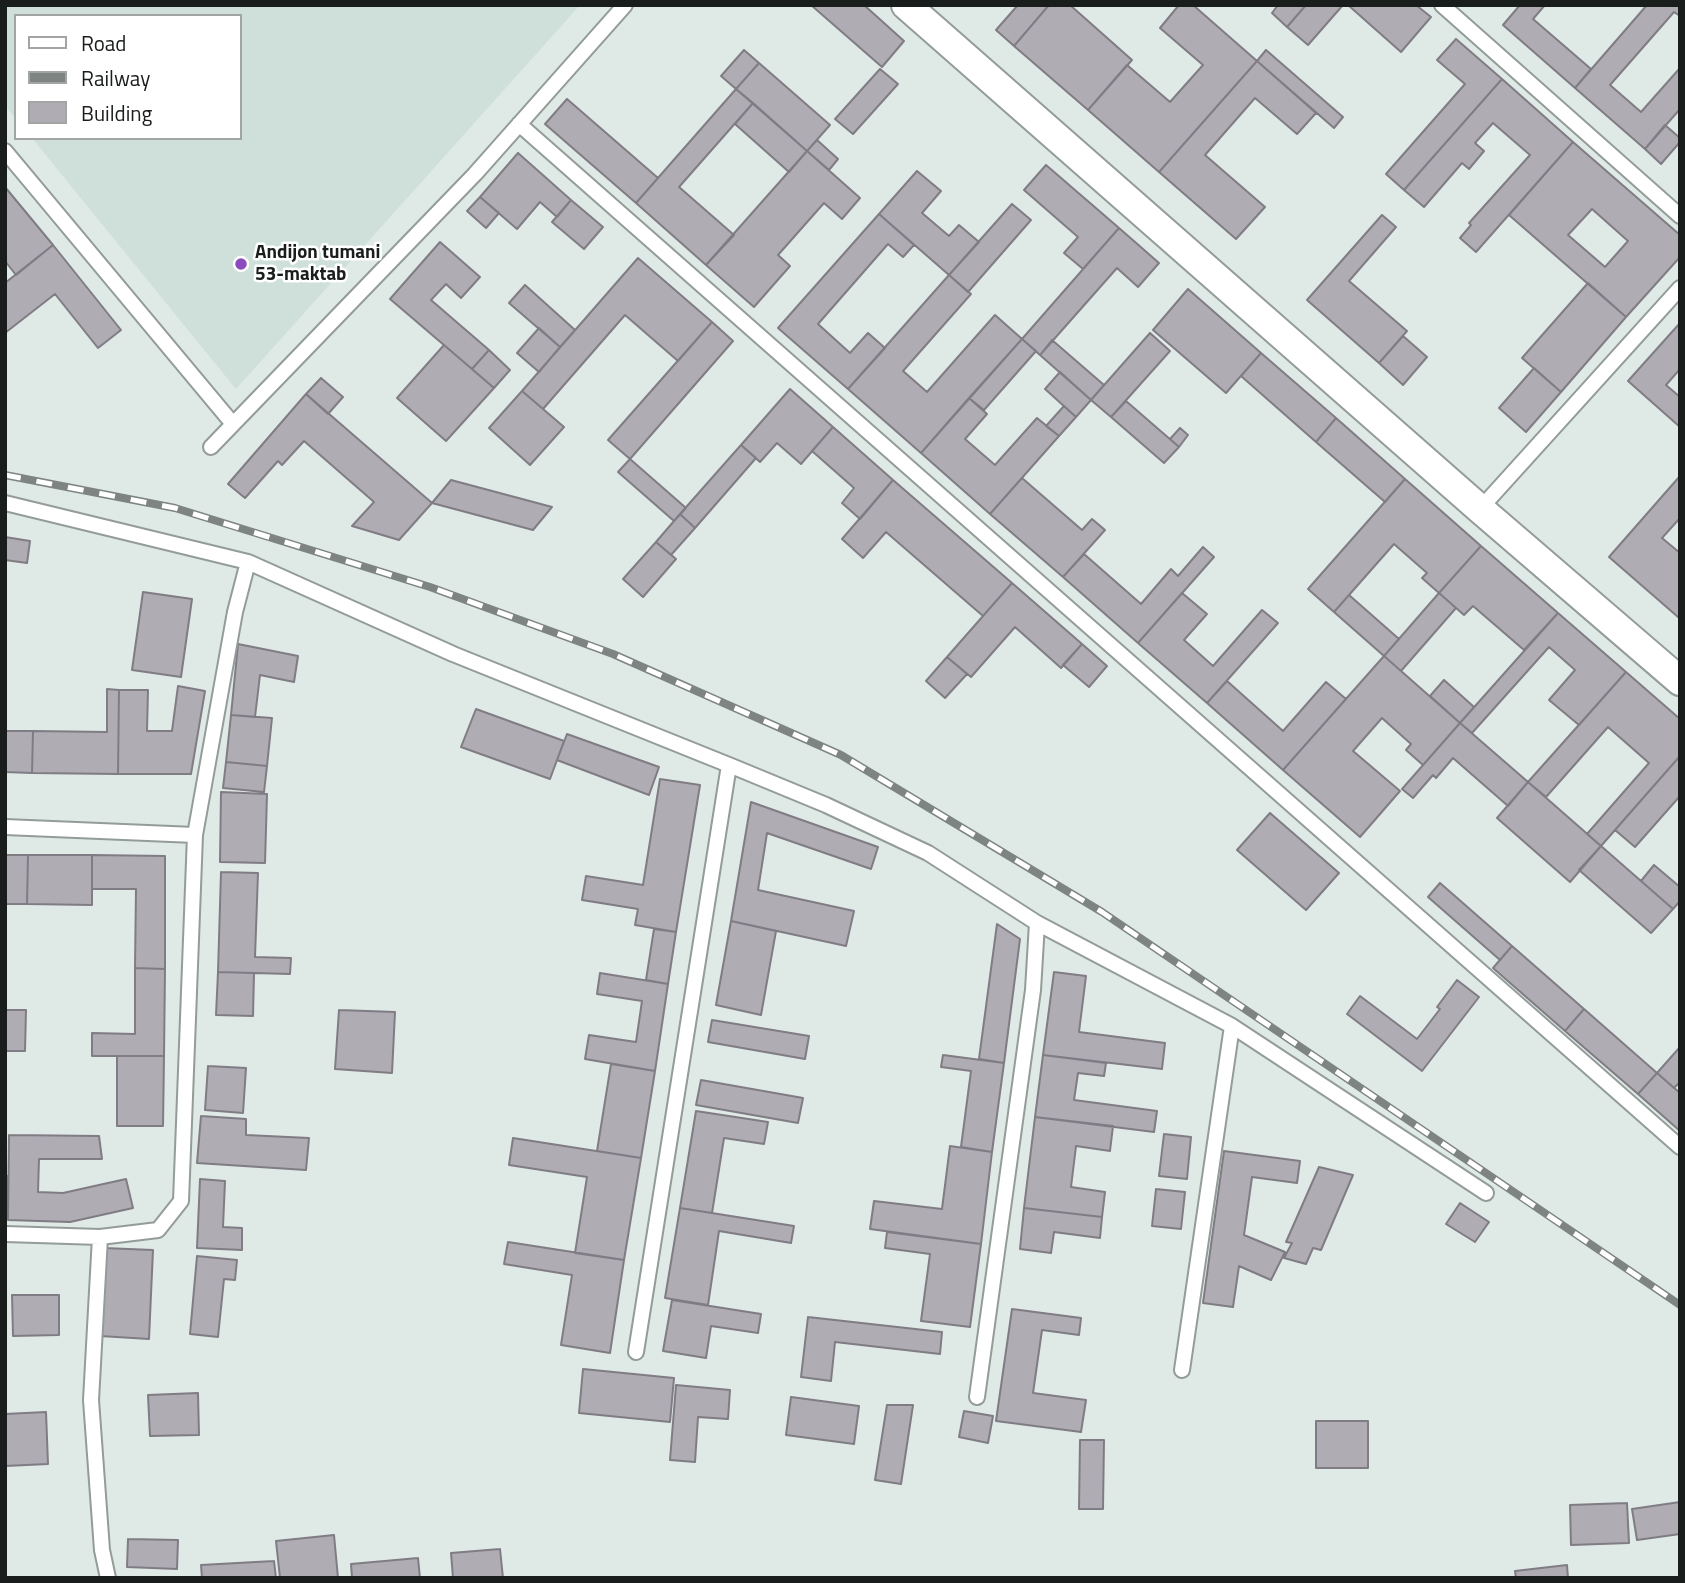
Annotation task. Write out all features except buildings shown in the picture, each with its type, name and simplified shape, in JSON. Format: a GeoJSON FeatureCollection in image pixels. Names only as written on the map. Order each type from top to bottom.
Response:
{"type":"FeatureCollection","features":[{"type":"Feature","properties":{"kind":"street"},"geometry":{"type":"LineString","coordinates":[[906,5],[1680,681]]}},
{"type":"Feature","properties":{"kind":"lane"},"geometry":{"type":"LineString","coordinates":[[211,447],[475,174],[625,5]]}},
{"type":"Feature","properties":{"kind":"lane"},"geometry":{"type":"LineString","coordinates":[[1442,5],[1680,216]]}},
{"type":"Feature","properties":{"kind":"lane"},"geometry":{"type":"LineString","coordinates":[[519,124],[1680,1147]]}},
{"type":"Feature","properties":{"kind":"lane"},"geometry":{"type":"LineString","coordinates":[[5,151],[233,424]]}},
{"type":"Feature","properties":{"kind":"lane"},"geometry":{"type":"LineString","coordinates":[[1480,509],[1680,288]]}},
{"type":"Feature","properties":{"kind":"lane"},"geometry":{"type":"LineString","coordinates":[[5,503],[248,562],[453,654],[826,805],[928,853],[1037,923],[1232,1026],[1486,1193]]}},
{"type":"Feature","properties":{"kind":"lane"},"geometry":{"type":"LineString","coordinates":[[5,1234],[100,1237],[158,1230],[181,1201],[195,835],[235,612],[248,562]]}},
{"type":"Feature","properties":{"kind":"lane"},"geometry":{"type":"LineString","coordinates":[[636,1352],[729,765]]}},
{"type":"Feature","properties":{"kind":"lane"},"geometry":{"type":"LineString","coordinates":[[5,827],[195,835]]}},
{"type":"Feature","properties":{"kind":"lane"},"geometry":{"type":"LineString","coordinates":[[977,1397],[1033,990],[1037,923]]}},
{"type":"Feature","properties":{"kind":"lane"},"geometry":{"type":"LineString","coordinates":[[1182,1370],[1232,1026]]}},
{"type":"Feature","properties":{"kind":"lane"},"geometry":{"type":"LineString","coordinates":[[100,1237],[91,1400],[102,1550],[108,1578]]}},
{"type":"Feature","properties":{"kind":"shaded area","name":"Andijon tumani 53-maktab"},"geometry":{"type":"Polygon","coordinates":[[[5,5],[580,5],[236,389],[34,140],[242,140],[242,14],[14,14],[14,117],[5,106],[5,5]]]}},
{"type":"Feature","properties":{"kind":"railway"},"geometry":{"type":"LineString","coordinates":[[5,475],[175,508],[430,587],[613,654],[841,755],[1102,912],[1680,1305]]}},
{"type":"Feature","properties":{"kind":"place","name":"Andijon tumani 53-maktab"},"geometry":{"type":"Point","coordinates":[241,264]}}]}
